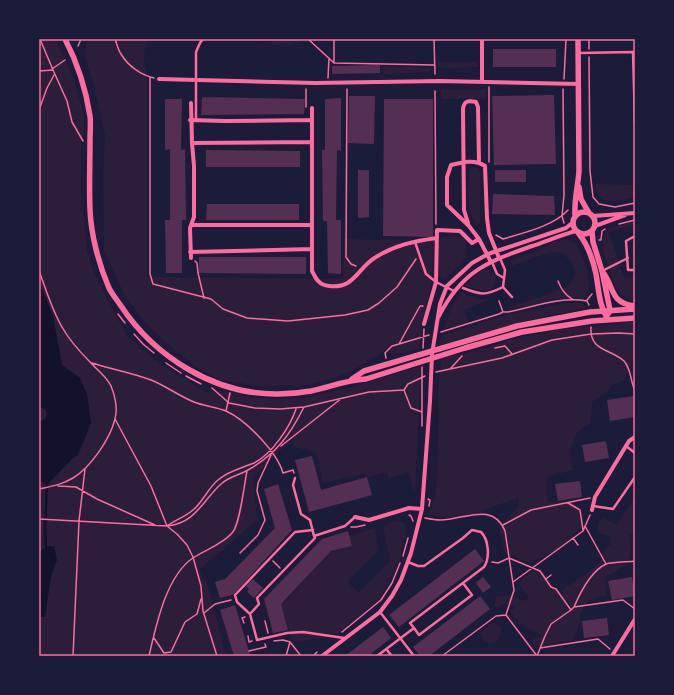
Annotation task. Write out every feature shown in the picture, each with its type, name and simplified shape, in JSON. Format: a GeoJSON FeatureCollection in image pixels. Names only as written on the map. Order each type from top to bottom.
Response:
{"type":"FeatureCollection","features":[{"type":"Feature","properties":{"kind":"street"},"geometry":{"type":"LineString","coordinates":[[65,39],[82,84],[90,117],[90,211],[97,255],[110,289],[127,315],[148,339],[169,357],[192,372],[216,383],[232,388],[277,394],[310,391],[352,380],[366,379],[464,348],[522,332],[608,319],[635,318]]}},
{"type":"Feature","properties":{"kind":"street"},"geometry":{"type":"LineString","coordinates":[[482,39],[482,82]]}},
{"type":"Feature","properties":{"kind":"street"},"geometry":{"type":"LineString","coordinates":[[322,656],[380,612],[392,596],[401,580],[408,562],[422,509],[432,354],[436,322],[440,304],[447,286],[472,263],[488,254],[566,228],[572,223],[575,215],[574,203],[578,185],[578,39]]}},
{"type":"Feature","properties":{"kind":"street"},"geometry":{"type":"LineString","coordinates":[[159,79],[306,83],[440,81],[579,84]]}},
{"type":"Feature","properties":{"kind":"street"},"geometry":{"type":"LineString","coordinates":[[469,226],[464,210],[463,162],[463,109],[464,104],[467,101],[476,102],[478,107],[479,162]]}},
{"type":"Feature","properties":{"kind":"street"},"geometry":{"type":"LineString","coordinates":[[190,258],[191,225],[194,217],[194,166],[190,120],[191,103]]}},
{"type":"Feature","properties":{"kind":"street"},"geometry":{"type":"LineString","coordinates":[[312,108],[312,271],[317,281],[325,286],[338,287],[348,284],[361,269],[374,258],[398,246],[415,241],[437,238]]}},
{"type":"Feature","properties":{"kind":"street"},"geometry":{"type":"LineString","coordinates":[[190,120],[312,120]]}},
{"type":"Feature","properties":{"kind":"street"},"geometry":{"type":"LineString","coordinates":[[192,143],[312,142]]}},
{"type":"Feature","properties":{"kind":"street"},"geometry":{"type":"LineString","coordinates":[[491,262],[479,239],[469,226],[447,205],[447,177],[451,165],[463,162],[479,162],[485,166],[489,233],[499,258]]}},
{"type":"Feature","properties":{"kind":"street"},"geometry":{"type":"LineString","coordinates":[[578,185],[582,199],[595,221],[593,242],[602,271],[610,310],[608,319]]}},
{"type":"Feature","properties":{"kind":"street"},"geometry":{"type":"LineString","coordinates":[[575,215],[583,212],[591,214],[633,213]]}},
{"type":"Feature","properties":{"kind":"street"},"geometry":{"type":"LineString","coordinates":[[436,322],[454,291],[478,269],[499,258],[578,233],[586,234],[594,228],[633,213]]}},
{"type":"Feature","properties":{"kind":"street"},"geometry":{"type":"LineString","coordinates":[[572,223],[586,243],[596,272],[602,310],[608,319]]}},
{"type":"Feature","properties":{"kind":"street"},"geometry":{"type":"LineString","coordinates":[[191,225],[312,225]]}},
{"type":"Feature","properties":{"kind":"street"},"geometry":{"type":"LineString","coordinates":[[424,324],[436,282],[436,230],[460,231],[472,243],[479,239]]}},
{"type":"Feature","properties":{"kind":"street"},"geometry":{"type":"LineString","coordinates":[[190,252],[312,249]]}},
{"type":"Feature","properties":{"kind":"street"},"geometry":{"type":"LineString","coordinates":[[602,271],[608,278],[616,299],[623,304],[635,306]]}},
{"type":"Feature","properties":{"kind":"street"},"geometry":{"type":"LineString","coordinates":[[352,380],[364,371],[517,326],[602,310],[635,310]]}},
{"type":"Feature","properties":{"kind":"street"},"geometry":{"type":"LineString","coordinates":[[593,508],[594,497],[629,441],[635,437]]}},
{"type":"Feature","properties":{"kind":"street"},"geometry":{"type":"LineString","coordinates":[[355,517],[369,520],[414,508],[422,509]]}},
{"type":"Feature","properties":{"kind":"street"},"geometry":{"type":"LineString","coordinates":[[613,654],[635,619]]}},
{"type":"Feature","properties":{"kind":"lane"},"geometry":{"type":"LineString","coordinates":[[196,120],[196,52],[200,43],[204,39]]}},
{"type":"Feature","properties":{"kind":"lane"},"geometry":{"type":"LineString","coordinates":[[579,53],[633,52],[635,123]]}},
{"type":"Feature","properties":{"kind":"lane"},"geometry":{"type":"LineString","coordinates":[[635,236],[626,241],[628,270],[635,270]]}},
{"type":"Feature","properties":{"kind":"lane"},"geometry":{"type":"LineString","coordinates":[[415,241],[426,274],[436,282],[447,286],[454,291]]}},
{"type":"Feature","properties":{"kind":"lane"},"geometry":{"type":"LineString","coordinates":[[499,258],[505,270],[503,287],[512,297]]}},
{"type":"Feature","properties":{"kind":"lane"},"geometry":{"type":"LineString","coordinates":[[602,271],[628,258]]}},
{"type":"Feature","properties":{"kind":"lane"},"geometry":{"type":"LineString","coordinates":[[491,262],[497,274],[504,278]]}},
{"type":"Feature","properties":{"kind":"lane"},"geometry":{"type":"LineString","coordinates":[[463,288],[485,294],[503,287]]}},
{"type":"Feature","properties":{"kind":"lane"},"geometry":{"type":"LineString","coordinates":[[626,446],[635,453]]}},
{"type":"Feature","properties":{"kind":"lane"},"geometry":{"type":"LineString","coordinates":[[250,614],[259,604],[257,598],[315,538],[310,520],[301,514],[293,485],[295,478]]}},
{"type":"Feature","properties":{"kind":"lane"},"geometry":{"type":"LineString","coordinates":[[593,508],[613,509],[635,478]]}},
{"type":"Feature","properties":{"kind":"lane"},"geometry":{"type":"LineString","coordinates":[[314,536],[345,526],[355,517]]}},
{"type":"Feature","properties":{"kind":"lane"},"geometry":{"type":"LineString","coordinates":[[313,530],[295,532],[236,595],[236,598],[250,614],[257,640],[287,633],[303,632],[345,638]]}},
{"type":"Feature","properties":{"kind":"lane"},"geometry":{"type":"LineString","coordinates":[[408,562],[418,566],[424,566],[472,530],[481,532],[485,535],[488,546],[488,561],[484,567],[463,584],[410,623],[419,634],[472,595],[463,584]]}},
{"type":"Feature","properties":{"kind":"lane"},"geometry":{"type":"LineString","coordinates":[[380,612],[414,656]]}},
{"type":"Feature","properties":{"kind":"lane"},"geometry":{"type":"LineString","coordinates":[[377,656],[414,628]]}},
{"type":"Feature","properties":{"kind":"lane"},"geometry":{"type":"LineString","coordinates":[[386,649],[392,656]]}},
{"type":"Feature","properties":{"kind":"path"},"geometry":{"type":"LineString","coordinates":[[40,39],[54,75],[67,101],[72,122],[84,142]]}},
{"type":"Feature","properties":{"kind":"path"},"geometry":{"type":"LineString","coordinates":[[78,46],[81,39]]}},
{"type":"Feature","properties":{"kind":"path"},"geometry":{"type":"LineString","coordinates":[[115,39],[120,54],[130,66],[146,76],[159,79]]}},
{"type":"Feature","properties":{"kind":"path"},"geometry":{"type":"LineString","coordinates":[[308,39],[334,63],[435,65]]}},
{"type":"Feature","properties":{"kind":"path"},"geometry":{"type":"LineString","coordinates":[[334,39],[334,63]]}},
{"type":"Feature","properties":{"kind":"path"},"geometry":{"type":"LineString","coordinates":[[434,39],[435,74]]}},
{"type":"Feature","properties":{"kind":"path"},"geometry":{"type":"LineString","coordinates":[[566,39],[563,83],[564,195],[562,216],[566,228]]}},
{"type":"Feature","properties":{"kind":"path"},"geometry":{"type":"LineString","coordinates":[[589,39],[590,171],[593,197],[599,204],[615,207],[635,203]]}},
{"type":"Feature","properties":{"kind":"path"},"geometry":{"type":"LineString","coordinates":[[328,58],[328,83]]}},
{"type":"Feature","properties":{"kind":"path"},"geometry":{"type":"LineString","coordinates":[[39,71],[52,70],[64,60]]}},
{"type":"Feature","properties":{"kind":"path"},"geometry":{"type":"LineString","coordinates":[[39,110],[47,88],[54,75]]}},
{"type":"Feature","properties":{"kind":"path"},"geometry":{"type":"LineString","coordinates":[[347,82],[346,257],[351,264],[361,269]]}},
{"type":"Feature","properties":{"kind":"path"},"geometry":{"type":"LineString","coordinates":[[489,82],[489,166]]}},
{"type":"Feature","properties":{"kind":"path"},"geometry":{"type":"LineString","coordinates":[[306,83],[306,108]]}},
{"type":"Feature","properties":{"kind":"path"},"geometry":{"type":"LineString","coordinates":[[436,91],[436,230]]}},
{"type":"Feature","properties":{"kind":"path"},"geometry":{"type":"LineString","coordinates":[[489,233],[493,233],[503,239],[520,234],[555,221],[568,211],[570,206],[574,203]]}},
{"type":"Feature","properties":{"kind":"path"},"geometry":{"type":"LineString","coordinates":[[614,226],[635,220]]}},
{"type":"Feature","properties":{"kind":"path"},"geometry":{"type":"LineString","coordinates":[[597,240],[601,240],[602,231],[607,227]]}},
{"type":"Feature","properties":{"kind":"path"},"geometry":{"type":"LineString","coordinates":[[197,264],[204,298]]}},
{"type":"Feature","properties":{"kind":"path"},"geometry":{"type":"LineString","coordinates":[[39,271],[62,328],[90,362],[106,377],[116,403],[115,419],[99,451],[84,469],[74,477],[58,486]]}},
{"type":"Feature","properties":{"kind":"path"},"geometry":{"type":"LineString","coordinates":[[558,281],[567,296],[572,299]]}},
{"type":"Feature","properties":{"kind":"path"},"geometry":{"type":"LineString","coordinates":[[587,301],[592,296],[592,292]]}},
{"type":"Feature","properties":{"kind":"path"},"geometry":{"type":"LineString","coordinates":[[386,358],[385,354],[392,346],[503,312],[572,299],[587,301]]}},
{"type":"Feature","properties":{"kind":"path"},"geometry":{"type":"LineString","coordinates":[[499,301],[503,312]]}},
{"type":"Feature","properties":{"kind":"path"},"geometry":{"type":"LineString","coordinates":[[587,301],[590,312]]}},
{"type":"Feature","properties":{"kind":"path"},"geometry":{"type":"LineString","coordinates":[[399,344],[420,306],[429,304]]}},
{"type":"Feature","properties":{"kind":"path"},"geometry":{"type":"LineString","coordinates":[[116,311],[129,328]]}},
{"type":"Feature","properties":{"kind":"path"},"geometry":{"type":"LineString","coordinates":[[592,321],[591,334],[593,340],[600,347],[624,362],[630,370],[635,390]]}},
{"type":"Feature","properties":{"kind":"path"},"geometry":{"type":"LineString","coordinates":[[134,333],[143,344],[154,353]]}},
{"type":"Feature","properties":{"kind":"path"},"geometry":{"type":"LineString","coordinates":[[433,373],[502,358],[552,340],[591,334],[635,334]]}},
{"type":"Feature","properties":{"kind":"path"},"geometry":{"type":"LineString","coordinates":[[495,348],[506,346],[512,354]]}},
{"type":"Feature","properties":{"kind":"path"},"geometry":{"type":"LineString","coordinates":[[451,369],[462,356]]}},
{"type":"Feature","properties":{"kind":"path"},"geometry":{"type":"LineString","coordinates":[[90,362],[150,380],[194,402],[226,411],[253,430],[266,444],[281,467],[283,473],[293,470]]}},
{"type":"Feature","properties":{"kind":"path"},"geometry":{"type":"LineString","coordinates":[[165,362],[193,380],[213,389],[228,403],[255,408],[297,408],[369,392],[404,390]]}},
{"type":"Feature","properties":{"kind":"path"},"geometry":{"type":"LineString","coordinates":[[404,390],[408,384],[427,375]]}},
{"type":"Feature","properties":{"kind":"path"},"geometry":{"type":"LineString","coordinates":[[226,411],[232,388]]}},
{"type":"Feature","properties":{"kind":"path"},"geometry":{"type":"LineString","coordinates":[[404,390],[411,408],[422,412]]}},
{"type":"Feature","properties":{"kind":"path"},"geometry":{"type":"LineString","coordinates":[[281,446],[343,398]]}},
{"type":"Feature","properties":{"kind":"path"},"geometry":{"type":"LineString","coordinates":[[422,402],[422,430]]}},
{"type":"Feature","properties":{"kind":"path"},"geometry":{"type":"LineString","coordinates":[[40,519],[157,526],[175,525],[186,521],[203,506],[222,483],[247,471],[272,454],[285,440],[304,407]]}},
{"type":"Feature","properties":{"kind":"path"},"geometry":{"type":"LineString","coordinates":[[167,526],[175,520],[186,516],[194,509],[218,480],[225,475],[256,462],[269,450],[286,430],[297,408]]}},
{"type":"Feature","properties":{"kind":"path"},"geometry":{"type":"LineString","coordinates":[[115,419],[151,486],[167,526],[178,534],[187,545],[194,558],[201,586],[204,613],[217,656]]}},
{"type":"Feature","properties":{"kind":"path"},"geometry":{"type":"LineString","coordinates":[[240,553],[258,535],[265,520],[257,492],[258,483],[272,454]]}},
{"type":"Feature","properties":{"kind":"path"},"geometry":{"type":"LineString","coordinates":[[72,656],[79,521],[84,469]]}},
{"type":"Feature","properties":{"kind":"path"},"geometry":{"type":"LineString","coordinates":[[148,656],[159,614],[176,575],[184,565],[233,533],[240,512],[247,471]]}},
{"type":"Feature","properties":{"kind":"path"},"geometry":{"type":"LineString","coordinates":[[39,489],[58,486],[76,487],[97,499],[157,526]]}},
{"type":"Feature","properties":{"kind":"path"},"geometry":{"type":"LineString","coordinates":[[503,526],[531,510],[594,497]]}},
{"type":"Feature","properties":{"kind":"path"},"geometry":{"type":"LineString","coordinates":[[568,503],[580,510],[583,531]]}},
{"type":"Feature","properties":{"kind":"path"},"geometry":{"type":"LineString","coordinates":[[413,522],[411,516],[414,508]]}},
{"type":"Feature","properties":{"kind":"path"},"geometry":{"type":"LineString","coordinates":[[512,582],[583,531],[593,508]]}},
{"type":"Feature","properties":{"kind":"path"},"geometry":{"type":"LineString","coordinates":[[407,514],[411,516]]}},
{"type":"Feature","properties":{"kind":"path"},"geometry":{"type":"LineString","coordinates":[[345,526],[356,527],[370,523]]}},
{"type":"Feature","properties":{"kind":"path"},"geometry":{"type":"LineString","coordinates":[[585,526],[606,564]]}},
{"type":"Feature","properties":{"kind":"path"},"geometry":{"type":"LineString","coordinates":[[336,637],[381,600],[392,583],[402,559],[408,537]]}},
{"type":"Feature","properties":{"kind":"path"},"geometry":{"type":"LineString","coordinates":[[573,538],[578,545]]}},
{"type":"Feature","properties":{"kind":"path"},"geometry":{"type":"LineString","coordinates":[[270,558],[283,572]]}},
{"type":"Feature","properties":{"kind":"path"},"geometry":{"type":"LineString","coordinates":[[488,561],[498,563],[509,558],[540,571],[551,587],[556,589],[571,610]]}},
{"type":"Feature","properties":{"kind":"path"},"geometry":{"type":"LineString","coordinates":[[538,656],[551,624],[574,607],[580,593],[593,574],[606,564],[635,561]]}},
{"type":"Feature","properties":{"kind":"path"},"geometry":{"type":"LineString","coordinates":[[546,579],[551,575]]}},
{"type":"Feature","properties":{"kind":"path"},"geometry":{"type":"LineString","coordinates":[[164,653],[171,652],[185,622],[197,614],[202,598]]}},
{"type":"Feature","properties":{"kind":"path"},"geometry":{"type":"LineString","coordinates":[[204,613],[215,604],[236,598]]}},
{"type":"Feature","properties":{"kind":"path"},"geometry":{"type":"LineString","coordinates":[[574,607],[623,600],[635,609]]}},
{"type":"Feature","properties":{"kind":"path"},"geometry":{"type":"LineString","coordinates":[[244,623],[242,618],[250,614]]}},
{"type":"Feature","properties":{"kind":"path"},"geometry":{"type":"LineString","coordinates":[[442,656],[496,616],[506,615]]}},
{"type":"Feature","properties":{"kind":"path"},"geometry":{"type":"LineString","coordinates":[[265,621],[273,641],[276,642],[283,640],[290,642],[301,656]]}},
{"type":"Feature","properties":{"kind":"path"},"geometry":{"type":"LineString","coordinates":[[153,637],[166,656]]}},
{"type":"Feature","properties":{"kind":"path"},"geometry":{"type":"LineString","coordinates":[[249,651],[266,647],[264,638]]}},
{"type":"Feature","properties":{"kind":"path"},"geometry":{"type":"LineString","coordinates":[[540,648],[598,639],[613,654]]}},
{"type":"Feature","properties":{"kind":"path"},"geometry":{"type":"LineString","coordinates":[[286,656],[290,642]]}},
{"type":"Feature","properties":{"kind":"path"},"geometry":{"type":"LineString","coordinates":[[313,656],[318,651]]}},
{"type":"Feature","properties":{"kind":"shaded area"},"geometry":{"type":"Polygon","coordinates":[[[39,39],[55,39],[73,77],[84,115],[84,135],[81,143],[81,194],[87,251],[94,273],[127,336],[163,366],[206,392],[225,391],[247,397],[274,399],[303,398],[349,388],[421,366],[415,495],[409,473],[388,478],[387,472],[367,477],[363,474],[323,483],[317,454],[294,446],[293,438],[253,477],[257,520],[199,570],[208,585],[226,656],[39,656],[39,39]]]}},
{"type":"Feature","properties":{"kind":"shaded area"},"geometry":{"type":"Polygon","coordinates":[[[90,39],[149,39],[144,56],[147,73],[147,277],[343,279],[344,239],[434,241],[431,284],[419,349],[393,355],[390,351],[384,350],[379,356],[366,361],[366,363],[351,371],[334,378],[315,383],[295,387],[295,385],[258,386],[218,379],[195,366],[161,338],[144,321],[126,298],[104,251],[103,176],[105,135],[93,81],[84,54],[87,42],[90,39]]]}},
{"type":"Feature","properties":{"kind":"shaded area"},"geometry":{"type":"Polygon","coordinates":[[[260,39],[298,39],[302,42],[289,45],[273,44],[270,40],[254,41],[260,39]]]}},
{"type":"Feature","properties":{"kind":"shaded area"},"geometry":{"type":"Polygon","coordinates":[[[438,62],[477,62],[479,67],[437,67],[438,62]]]}},
{"type":"Feature","properties":{"kind":"shaded area"},"geometry":{"type":"Polygon","coordinates":[[[382,66],[431,68],[430,72],[383,74],[382,66]]]}},
{"type":"Feature","properties":{"kind":"shaded area"},"geometry":{"type":"Polygon","coordinates":[[[441,90],[486,90],[486,99],[441,99],[441,90]]]}},
{"type":"Feature","properties":{"kind":"shaded area"},"geometry":{"type":"Polygon","coordinates":[[[472,167],[477,168],[480,172],[480,222],[478,224],[475,223],[469,211],[469,171],[472,167]]]}},
{"type":"Feature","properties":{"kind":"shaded area"},"geometry":{"type":"Polygon","coordinates":[[[596,184],[635,185],[635,197],[615,201],[604,200],[597,192],[596,184]]]}},
{"type":"Feature","properties":{"kind":"shaded area"},"geometry":{"type":"Polygon","coordinates":[[[635,221],[635,225],[609,232],[624,278],[635,277],[635,301],[621,295],[615,287],[603,250],[603,240],[606,229],[635,221]]]}},
{"type":"Feature","properties":{"kind":"shaded area"},"geometry":{"type":"Polygon","coordinates":[[[444,237],[464,237],[467,250],[464,260],[444,278],[439,276],[438,239],[444,237]]]}},
{"type":"Feature","properties":{"kind":"shaded area"},"geometry":{"type":"Polygon","coordinates":[[[565,239],[576,245],[585,264],[589,287],[586,299],[572,297],[512,309],[508,308],[565,288],[572,281],[575,273],[571,261],[562,253],[551,252],[512,266],[511,262],[545,248],[553,242],[565,239]]]}},
{"type":"Feature","properties":{"kind":"shaded area"},"geometry":{"type":"Polygon","coordinates":[[[485,269],[491,270],[496,280],[491,290],[488,292],[465,286],[473,277],[485,269]]]}},
{"type":"Feature","properties":{"kind":"shaded area"},"geometry":{"type":"Polygon","coordinates":[[[39,282],[53,316],[62,365],[80,378],[87,394],[91,423],[78,455],[72,459],[47,485],[39,480],[39,422],[45,419],[47,414],[45,409],[39,407],[39,282]]]}},
{"type":"Feature","properties":{"kind":"shaded area"},"geometry":{"type":"Polygon","coordinates":[[[460,292],[480,299],[491,299],[464,310],[469,322],[444,329],[450,311],[460,292]]]}},
{"type":"Feature","properties":{"kind":"shaded area"},"geometry":{"type":"Polygon","coordinates":[[[574,302],[584,304],[586,308],[520,322],[439,346],[442,335],[509,314],[574,302]]]}},
{"type":"Feature","properties":{"kind":"shaded area"},"geometry":{"type":"Polygon","coordinates":[[[635,321],[635,360],[633,361],[624,380],[612,385],[607,392],[592,402],[591,423],[578,431],[570,450],[573,470],[547,477],[547,502],[575,502],[584,515],[580,529],[556,551],[529,563],[504,552],[499,527],[519,506],[519,497],[464,518],[439,517],[428,514],[436,492],[439,415],[438,396],[441,358],[475,351],[520,337],[577,327],[635,321]]]}},
{"type":"Feature","properties":{"kind":"shaded area"},"geometry":{"type":"Polygon","coordinates":[[[635,500],[635,533],[629,535],[631,544],[630,557],[623,566],[604,578],[607,595],[589,600],[580,613],[580,623],[573,640],[535,648],[531,640],[541,636],[534,631],[524,628],[522,624],[519,625],[510,611],[515,607],[514,606],[505,604],[494,608],[496,597],[509,595],[524,601],[529,598],[518,582],[540,567],[568,607],[570,605],[561,591],[599,564],[605,548],[611,544],[610,536],[598,533],[598,523],[603,517],[616,525],[635,500]]]}},
{"type":"Feature","properties":{"kind":"shaded area"},"geometry":{"type":"Polygon","coordinates":[[[400,521],[405,524],[406,534],[400,559],[380,599],[338,634],[298,642],[292,640],[281,605],[331,551],[352,546],[349,536],[375,528],[379,550],[347,582],[359,592],[390,561],[383,527],[392,522],[400,521]]]}},
{"type":"Feature","properties":{"kind":"shaded area"},"geometry":{"type":"Polygon","coordinates":[[[47,546],[54,546],[57,560],[51,576],[45,617],[39,617],[39,553],[47,546]]]}},
{"type":"Feature","properties":{"kind":"shaded area"},"geometry":{"type":"Polygon","coordinates":[[[492,622],[502,628],[498,641],[490,644],[483,640],[480,633],[492,622]]]}},
{"type":"Feature","properties":{"kind":"building"},"geometry":{"type":"Polygon","coordinates":[[[493,49],[556,49],[556,67],[493,67],[493,49]]]}},
{"type":"Feature","properties":{"kind":"building"},"geometry":{"type":"Polygon","coordinates":[[[380,65],[380,73],[332,74],[332,66],[380,65]]]}},
{"type":"Feature","properties":{"kind":"building"},"geometry":{"type":"Polygon","coordinates":[[[554,95],[556,164],[494,165],[492,96],[554,95]]]}},
{"type":"Feature","properties":{"kind":"building"},"geometry":{"type":"Polygon","coordinates":[[[349,96],[375,96],[374,144],[348,143],[349,96]]]}},
{"type":"Feature","properties":{"kind":"building"},"geometry":{"type":"Polygon","coordinates":[[[202,97],[305,99],[304,114],[201,115],[202,97]]]}},
{"type":"Feature","properties":{"kind":"building"},"geometry":{"type":"Polygon","coordinates":[[[341,98],[341,151],[337,150],[336,220],[341,220],[341,274],[328,273],[327,221],[323,221],[322,150],[325,150],[325,99],[341,98]]]}},
{"type":"Feature","properties":{"kind":"building"},"geometry":{"type":"Polygon","coordinates":[[[165,99],[182,99],[181,150],[185,149],[186,220],[182,220],[182,273],[166,273],[165,220],[170,220],[170,149],[165,150],[165,99]]]}},
{"type":"Feature","properties":{"kind":"building"},"geometry":{"type":"Polygon","coordinates":[[[384,99],[433,99],[433,237],[383,236],[384,99]]]}},
{"type":"Feature","properties":{"kind":"building"},"geometry":{"type":"Polygon","coordinates":[[[206,150],[300,151],[300,167],[206,167],[206,150]]]}},
{"type":"Feature","properties":{"kind":"building"},"geometry":{"type":"Polygon","coordinates":[[[358,170],[369,170],[369,217],[358,218],[358,170]]]}},
{"type":"Feature","properties":{"kind":"building"},"geometry":{"type":"Polygon","coordinates":[[[495,170],[526,170],[526,182],[495,182],[495,170]]]}},
{"type":"Feature","properties":{"kind":"building"},"geometry":{"type":"Polygon","coordinates":[[[493,194],[554,196],[555,215],[492,214],[493,194]]]}},
{"type":"Feature","properties":{"kind":"building"},"geometry":{"type":"Polygon","coordinates":[[[207,204],[299,204],[299,220],[206,220],[207,204]]]}},
{"type":"Feature","properties":{"kind":"building"},"geometry":{"type":"Polygon","coordinates":[[[635,245],[635,261],[634,261],[633,246],[635,245]]]}},
{"type":"Feature","properties":{"kind":"building"},"geometry":{"type":"Polygon","coordinates":[[[199,257],[306,257],[306,274],[199,273],[199,257]]]}},
{"type":"Feature","properties":{"kind":"building"},"geometry":{"type":"Polygon","coordinates":[[[634,396],[635,417],[610,421],[607,400],[634,396]]]}},
{"type":"Feature","properties":{"kind":"building"},"geometry":{"type":"Polygon","coordinates":[[[606,441],[609,458],[585,462],[582,445],[606,441]]]}},
{"type":"Feature","properties":{"kind":"building"},"geometry":{"type":"Polygon","coordinates":[[[312,456],[321,490],[367,477],[372,495],[309,512],[295,460],[312,456]]]}},
{"type":"Feature","properties":{"kind":"building"},"geometry":{"type":"Polygon","coordinates":[[[580,481],[582,497],[558,501],[555,484],[580,481]]]}},
{"type":"Feature","properties":{"kind":"building"},"geometry":{"type":"Polygon","coordinates":[[[278,484],[292,530],[233,595],[220,598],[215,582],[225,579],[275,528],[264,489],[278,484]]]}},
{"type":"Feature","properties":{"kind":"building"},"geometry":{"type":"Polygon","coordinates":[[[348,531],[352,546],[331,551],[281,604],[288,630],[273,633],[264,599],[322,539],[348,531]]]}},
{"type":"Feature","properties":{"kind":"building"},"geometry":{"type":"Polygon","coordinates":[[[475,549],[484,561],[399,627],[389,615],[475,549]]]}},
{"type":"Feature","properties":{"kind":"building"},"geometry":{"type":"Polygon","coordinates":[[[483,577],[491,587],[483,593],[476,583],[483,577]]]}},
{"type":"Feature","properties":{"kind":"building"},"geometry":{"type":"Polygon","coordinates":[[[632,577],[635,596],[612,600],[608,581],[632,577]]]}},
{"type":"Feature","properties":{"kind":"building"},"geometry":{"type":"Polygon","coordinates":[[[253,579],[263,588],[254,598],[247,592],[249,589],[246,586],[253,579]]]}},
{"type":"Feature","properties":{"kind":"building"},"geometry":{"type":"Polygon","coordinates":[[[480,596],[490,609],[429,656],[420,656],[413,647],[480,596]]]}},
{"type":"Feature","properties":{"kind":"building"},"geometry":{"type":"Polygon","coordinates":[[[235,605],[250,655],[234,656],[220,610],[235,605]]]}},
{"type":"Feature","properties":{"kind":"building"},"geometry":{"type":"Polygon","coordinates":[[[607,618],[609,635],[584,638],[582,621],[607,618]]]}},
{"type":"Feature","properties":{"kind":"building"},"geometry":{"type":"Polygon","coordinates":[[[383,627],[391,638],[368,656],[345,656],[383,627]]]}},
{"type":"Feature","properties":{"kind":"waterway"},"geometry":{"type":"LineString","coordinates":[[46,549],[45,528],[47,485]]}}]}
